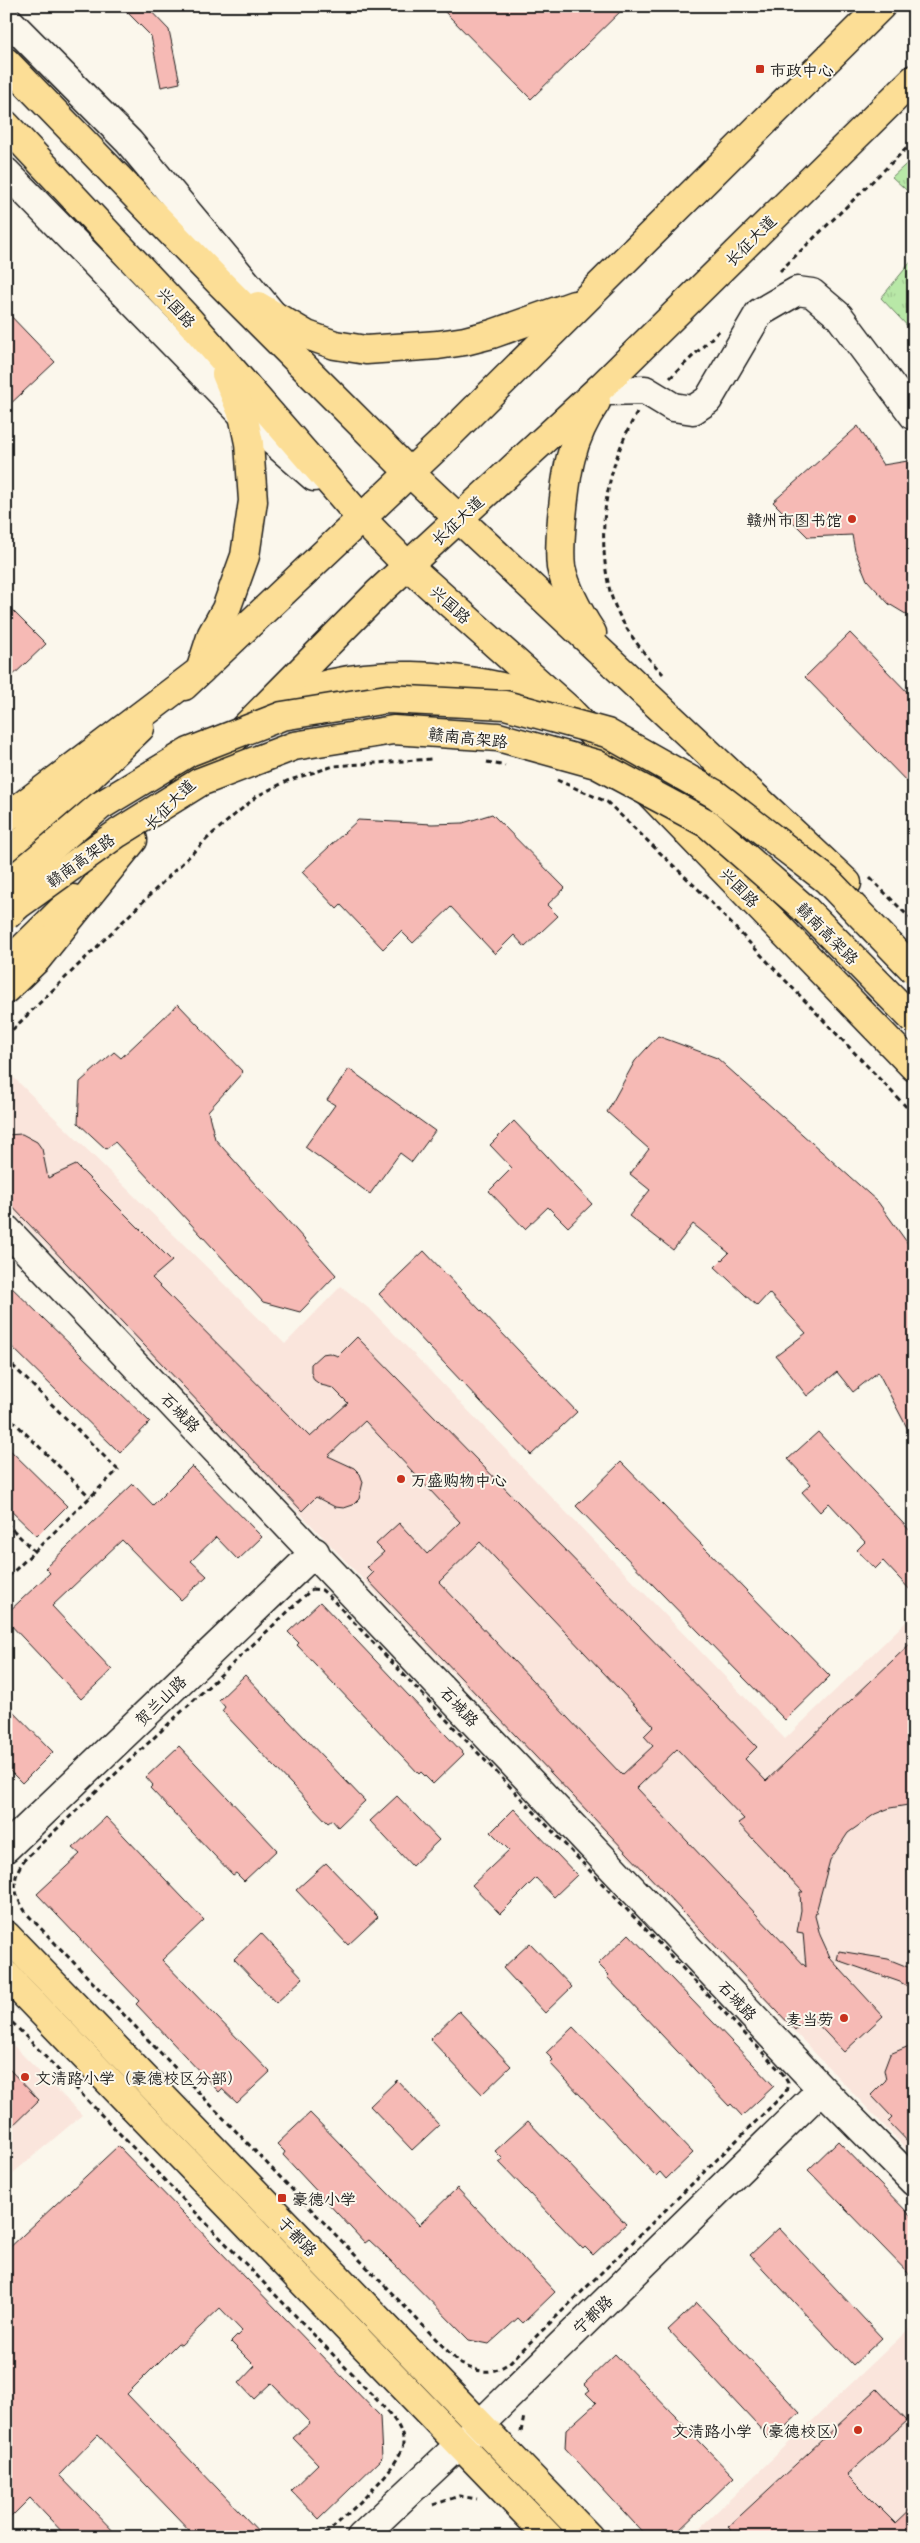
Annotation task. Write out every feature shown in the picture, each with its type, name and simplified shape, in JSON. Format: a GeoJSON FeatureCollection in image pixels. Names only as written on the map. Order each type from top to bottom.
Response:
{"type":"FeatureCollection","features":[{"type":"Feature","properties":{"kind":"main road"},"geometry":{"type":"LineString","coordinates":[[6,857],[408,471],[441,442],[880,6]]}},
{"type":"Feature","properties":{"kind":"main road"},"geometry":{"type":"LineString","coordinates":[[6,62],[221,284],[408,471],[837,873],[914,950]]}},
{"type":"Feature","properties":{"kind":"main road","name":"长征大道"},"geometry":{"type":"LineString","coordinates":[[6,965],[133,840],[254,716],[407,566],[602,389],[622,366],[914,79]]}},
{"type":"Feature","properties":{"kind":"main road","name":"兴国路"},"geometry":{"type":"LineString","coordinates":[[6,125],[187,318],[361,518],[407,566],[568,708],[914,1067]]}},
{"type":"Feature","properties":{"kind":"main road"},"geometry":{"type":"LineString","coordinates":[[221,284],[276,319],[308,335],[335,345],[366,350],[466,341],[492,334],[580,303]]}},
{"type":"Feature","properties":{"kind":"main road"},"geometry":{"type":"LineString","coordinates":[[6,818],[201,670],[212,634],[237,583],[251,528],[253,472],[243,415],[220,360],[205,336],[187,318]]}},
{"type":"Feature","properties":{"kind":"main road"},"geometry":{"type":"LineString","coordinates":[[602,389],[581,426],[571,449],[566,477],[561,533],[562,568],[570,594],[593,635],[614,664],[634,684]]}},
{"type":"Feature","properties":{"kind":"main road"},"geometry":{"type":"LineString","coordinates":[[254,716],[279,702],[308,691],[347,682],[402,676],[445,678],[504,687],[568,708]]}},
{"type":"Feature","properties":{"kind":"main road","name":"赣南高架路"},"geometry":{"type":"LineString","coordinates":[[6,886],[100,806],[189,752],[282,716],[387,698],[505,705],[607,733],[715,794],[827,880],[914,970]]}},
{"type":"Feature","properties":{"kind":"main road","name":"赣南高架路"},"geometry":{"type":"LineString","coordinates":[[6,916],[18,905],[118,833],[200,782],[294,746],[393,730],[498,738],[596,764],[708,824],[806,910],[914,1020]]}},
{"type":"Feature","properties":{"kind":"main road"},"geometry":{"type":"LineString","coordinates":[[6,989],[37,959],[133,840]]}},
{"type":"Feature","properties":{"kind":"main road","name":"于都路"},"geometry":{"type":"LineString","coordinates":[[6,1935],[589,2537]]}},
{"type":"Feature","properties":{"kind":"main road","name":"于都路"},"geometry":{"type":"LineString","coordinates":[[6,1975],[548,2537]]}},
{"type":"Feature","properties":{"kind":"street"},"geometry":{"type":"LineString","coordinates":[[6,18],[129,142],[276,319],[408,471]]}},
{"type":"Feature","properties":{"kind":"street"},"geometry":{"type":"LineString","coordinates":[[881,111],[914,101]]}},
{"type":"Feature","properties":{"kind":"street"},"geometry":{"type":"LineString","coordinates":[[6,172],[243,415],[361,518]]}},
{"type":"Feature","properties":{"kind":"street"},"geometry":{"type":"LineString","coordinates":[[602,389],[645,390],[673,407],[693,410],[708,400],[759,313],[797,291],[812,293],[839,316],[914,416]]}},
{"type":"Feature","properties":{"kind":"street","name":"石城路"},"geometry":{"type":"LineString","coordinates":[[6,1229],[822,2090],[914,2182]]}},
{"type":"Feature","properties":{"kind":"street","name":"贺兰山路"},"geometry":{"type":"LineString","coordinates":[[16,1853],[314,1552]]}},
{"type":"Feature","properties":{"kind":"street","name":"宁都路"},"geometry":{"type":"LineString","coordinates":[[361,2537],[460,2444],[822,2090]]}},
{"type":"Feature","properties":{"kind":"path"},"geometry":{"type":"LineString","coordinates":[[773,278],[914,141]]}},
{"type":"Feature","properties":{"kind":"path"},"geometry":{"type":"LineString","coordinates":[[669,680],[625,625],[609,588],[604,546],[607,488],[623,436],[640,407],[723,326]]}},
{"type":"Feature","properties":{"kind":"path"},"geometry":{"type":"LineString","coordinates":[[6,1036],[211,835],[257,796],[287,782],[334,766],[433,758]]}},
{"type":"Feature","properties":{"kind":"path"},"geometry":{"type":"LineString","coordinates":[[482,761],[507,766]]}},
{"type":"Feature","properties":{"kind":"path"},"geometry":{"type":"LineString","coordinates":[[549,776],[607,802],[700,891],[914,1115]]}},
{"type":"Feature","properties":{"kind":"path"},"geometry":{"type":"LineString","coordinates":[[869,877],[914,922]]}},
{"type":"Feature","properties":{"kind":"path"},"geometry":{"type":"LineString","coordinates":[[6,1359],[118,1470],[6,1579]]}},
{"type":"Feature","properties":{"kind":"path"},"geometry":{"type":"LineString","coordinates":[[6,1414],[90,1497]]}},
{"type":"Feature","properties":{"kind":"path"},"geometry":{"type":"LineString","coordinates":[[6,1523],[35,1552]]}},
{"type":"Feature","properties":{"kind":"path"},"geometry":{"type":"LineString","coordinates":[[312,1589],[322,1590],[783,2074],[788,2083],[786,2092],[509,2363],[498,2371],[488,2373],[476,2371],[459,2363],[430,2334],[27,1914],[17,1899],[15,1882],[18,1868],[16,1853],[302,1596],[312,1589]]}},
{"type":"Feature","properties":{"kind":"path"},"geometry":{"type":"LineString","coordinates":[[6,2016],[376,2399],[399,2430],[404,2440],[403,2447],[387,2475],[323,2537]]}},
{"type":"Feature","properties":{"kind":"path"},"geometry":{"type":"LineString","coordinates":[[426,2508],[440,2501],[459,2496],[472,2497],[485,2502]]}},
{"type":"Feature","properties":{"kind":"shaded area","name":"万盛购物中心"},"geometry":{"type":"Polygon","coordinates":[[[6,1070],[285,1344],[341,1286],[373,1312],[785,1739],[914,1614],[914,2157],[6,1205],[6,1070]]]}},
{"type":"Feature","properties":{"kind":"shaded area","name":"文清路小学（豪德校区分部）"},"geometry":{"type":"Polygon","coordinates":[[[6,2038],[82,2115],[6,2179],[6,2038]]]}},
{"type":"Feature","properties":{"kind":"shaded area","name":"文清路小学（豪德校区）"},"geometry":{"type":"Polygon","coordinates":[[[914,2324],[914,2537],[690,2537],[914,2324]]]}},
{"type":"Feature","properties":{"kind":"green space"},"geometry":{"type":"Polygon","coordinates":[[[914,157],[914,197],[892,177],[914,157]]]}},
{"type":"Feature","properties":{"kind":"green space"},"geometry":{"type":"Polygon","coordinates":[[[914,258],[914,333],[881,298],[914,258]]]}},
{"type":"Feature","properties":{"kind":"building"},"geometry":{"type":"Polygon","coordinates":[[[121,6],[146,6],[169,30],[180,83],[161,87],[151,36],[121,6]]]}},
{"type":"Feature","properties":{"kind":"building"},"geometry":{"type":"Polygon","coordinates":[[[439,6],[626,6],[531,99],[439,6]]]}},
{"type":"Feature","properties":{"kind":"building"},"geometry":{"type":"Polygon","coordinates":[[[6,311],[55,362],[6,408],[6,311]]]}},
{"type":"Feature","properties":{"kind":"building","name":"赣州市图书馆"},"geometry":{"type":"Polygon","coordinates":[[[858,426],[883,465],[914,460],[914,619],[889,604],[867,580],[855,551],[852,535],[808,537],[773,502],[858,426]]]}},
{"type":"Feature","properties":{"kind":"building"},"geometry":{"type":"Polygon","coordinates":[[[6,604],[46,644],[6,682],[6,604]]]}},
{"type":"Feature","properties":{"kind":"building"},"geometry":{"type":"Polygon","coordinates":[[[850,633],[914,699],[914,789],[805,677],[850,633]]]}},
{"type":"Feature","properties":{"kind":"building"},"geometry":{"type":"Polygon","coordinates":[[[492,814],[565,888],[547,905],[558,916],[525,947],[514,935],[495,954],[451,907],[413,943],[401,931],[383,949],[341,905],[337,909],[302,872],[358,820],[432,824],[463,823],[492,814]]]}},
{"type":"Feature","properties":{"kind":"building"},"geometry":{"type":"Polygon","coordinates":[[[178,1004],[243,1072],[208,1111],[215,1139],[336,1275],[300,1312],[263,1302],[115,1142],[106,1149],[78,1123],[80,1082],[114,1052],[121,1058],[178,1004]]]}},
{"type":"Feature","properties":{"kind":"building"},"geometry":{"type":"Polygon","coordinates":[[[658,1036],[717,1058],[878,1202],[914,1252],[914,1441],[878,1372],[853,1392],[837,1372],[807,1396],[776,1356],[806,1333],[769,1293],[757,1306],[715,1267],[729,1253],[693,1224],[673,1250],[629,1216],[650,1190],[630,1174],[649,1149],[607,1112],[635,1061],[658,1036]]]}},
{"type":"Feature","properties":{"kind":"building"},"geometry":{"type":"Polygon","coordinates":[[[349,1069],[435,1131],[412,1162],[400,1153],[370,1194],[305,1147],[335,1105],[327,1100],[349,1069]]]}},
{"type":"Feature","properties":{"kind":"building"},"geometry":{"type":"Polygon","coordinates":[[[514,1121],[592,1204],[568,1227],[548,1207],[525,1229],[489,1191],[512,1168],[490,1145],[514,1121]]]}},
{"type":"Feature","properties":{"kind":"building"},"geometry":{"type":"Polygon","coordinates":[[[22,1134],[37,1142],[42,1149],[48,1178],[76,1165],[172,1261],[152,1278],[310,1437],[348,1403],[333,1388],[321,1385],[314,1380],[311,1364],[322,1354],[329,1353],[338,1356],[357,1337],[757,1747],[745,1759],[766,1781],[914,1640],[914,1804],[890,1808],[875,1814],[848,1833],[830,1860],[815,1916],[820,1935],[830,1957],[828,1956],[883,2016],[844,2052],[810,2016],[795,2030],[367,1579],[373,1573],[367,1567],[384,1552],[376,1544],[399,1523],[427,1554],[460,1522],[365,1421],[328,1456],[354,1468],[360,1474],[363,1482],[359,1499],[353,1505],[344,1508],[335,1507],[316,1497],[302,1511],[6,1200],[6,1135],[22,1134]],[[480,1542],[439,1582],[622,1775],[653,1746],[644,1736],[654,1726],[480,1542]],[[677,1749],[637,1788],[806,1967],[803,1933],[797,1932],[801,1910],[800,1892],[803,1892],[738,1823],[744,1819],[677,1749]]]}},
{"type":"Feature","properties":{"kind":"building"},"geometry":{"type":"Polygon","coordinates":[[[424,1251],[577,1412],[531,1455],[379,1294],[424,1251]]]}},
{"type":"Feature","properties":{"kind":"building"},"geometry":{"type":"Polygon","coordinates":[[[6,1282],[150,1422],[120,1453],[6,1341],[6,1282]]]}},
{"type":"Feature","properties":{"kind":"building"},"geometry":{"type":"Polygon","coordinates":[[[818,1432],[914,1535],[914,1594],[883,1561],[875,1569],[857,1550],[865,1542],[829,1503],[820,1512],[802,1492],[811,1484],[788,1459],[818,1432]]]}},
{"type":"Feature","properties":{"kind":"building"},"geometry":{"type":"Polygon","coordinates":[[[6,1446],[67,1506],[37,1536],[6,1506],[6,1446]]]}},
{"type":"Feature","properties":{"kind":"building"},"geometry":{"type":"Polygon","coordinates":[[[621,1462],[830,1676],[785,1720],[576,1506],[621,1462]]]}},
{"type":"Feature","properties":{"kind":"building"},"geometry":{"type":"Polygon","coordinates":[[[192,1466],[262,1537],[238,1560],[216,1537],[191,1561],[207,1576],[181,1600],[122,1540],[52,1606],[112,1670],[81,1699],[6,1620],[6,1614],[50,1573],[45,1568],[133,1484],[153,1505],[192,1466]]]}},
{"type":"Feature","properties":{"kind":"building"},"geometry":{"type":"Polygon","coordinates":[[[320,1602],[464,1754],[433,1784],[421,1772],[419,1774],[297,1645],[299,1643],[288,1632],[320,1602]]]}},
{"type":"Feature","properties":{"kind":"building"},"geometry":{"type":"Polygon","coordinates":[[[245,1675],[365,1801],[338,1827],[332,1820],[328,1823],[222,1711],[225,1707],[219,1700],[245,1675]]]}},
{"type":"Feature","properties":{"kind":"building"},"geometry":{"type":"Polygon","coordinates":[[[6,1704],[53,1752],[22,1783],[6,1767],[6,1704]]]}},
{"type":"Feature","properties":{"kind":"building"},"geometry":{"type":"Polygon","coordinates":[[[179,1746],[277,1850],[244,1881],[236,1873],[233,1875],[150,1788],[153,1785],[146,1777],[179,1746]]]}},
{"type":"Feature","properties":{"kind":"building"},"geometry":{"type":"Polygon","coordinates":[[[397,1796],[439,1840],[412,1866],[370,1821],[397,1796]]]}},
{"type":"Feature","properties":{"kind":"building"},"geometry":{"type":"Polygon","coordinates":[[[514,1809],[577,1875],[554,1897],[536,1878],[500,1914],[472,1885],[509,1850],[491,1832],[514,1809]]]}},
{"type":"Feature","properties":{"kind":"building"},"geometry":{"type":"Polygon","coordinates":[[[106,1817],[204,1920],[162,1960],[270,2072],[237,2103],[222,2089],[219,2092],[136,2004],[139,2001],[37,1894],[80,1854],[73,1848],[106,1817]]]}},
{"type":"Feature","properties":{"kind":"building"},"geometry":{"type":"Polygon","coordinates":[[[326,1863],[378,1917],[348,1945],[296,1890],[326,1863]]]}},
{"type":"Feature","properties":{"kind":"building"},"geometry":{"type":"Polygon","coordinates":[[[261,1933],[303,1978],[276,2003],[234,1959],[261,1933]]]}},
{"type":"Feature","properties":{"kind":"building"},"geometry":{"type":"Polygon","coordinates":[[[629,1934],[774,2086],[742,2116],[731,2104],[729,2106],[607,1977],[609,1975],[598,1964],[629,1934]]]}},
{"type":"Feature","properties":{"kind":"building"},"geometry":{"type":"Polygon","coordinates":[[[530,1943],[572,1987],[545,2013],[503,1968],[530,1943]]]}},
{"type":"Feature","properties":{"kind":"building"},"geometry":{"type":"Polygon","coordinates":[[[839,1951],[888,1959],[914,1970],[914,1990],[900,1982],[837,1960],[839,1951]]]}},
{"type":"Feature","properties":{"kind":"building"},"geometry":{"type":"Polygon","coordinates":[[[459,2011],[511,2066],[482,2094],[430,2039],[459,2011]]]}},
{"type":"Feature","properties":{"kind":"building"},"geometry":{"type":"Polygon","coordinates":[[[573,2027],[693,2153],[666,2179],[660,2172],[656,2176],[550,2063],[553,2060],[546,2053],[573,2027]]]}},
{"type":"Feature","properties":{"kind":"building"},"geometry":{"type":"Polygon","coordinates":[[[914,2044],[914,2148],[888,2121],[892,2117],[871,2095],[886,2080],[884,2070],[890,2054],[914,2044]]]}},
{"type":"Feature","properties":{"kind":"building"},"geometry":{"type":"Polygon","coordinates":[[[6,2066],[39,2100],[6,2132],[6,2066]]]}},
{"type":"Feature","properties":{"kind":"building"},"geometry":{"type":"Polygon","coordinates":[[[397,2080],[439,2125],[412,2150],[370,2106],[397,2080]]]}},
{"type":"Feature","properties":{"kind":"building"},"geometry":{"type":"Polygon","coordinates":[[[310,2113],[419,2225],[457,2188],[555,2292],[523,2323],[518,2318],[489,2344],[469,2340],[369,2240],[365,2243],[283,2155],[285,2152],[277,2144],[310,2113]]]}},
{"type":"Feature","properties":{"kind":"building"},"geometry":{"type":"Polygon","coordinates":[[[528,2121],[626,2224],[593,2255],[585,2247],[583,2249],[499,2162],[503,2159],[495,2151],[528,2121]]]}},
{"type":"Feature","properties":{"kind":"building"},"geometry":{"type":"Polygon","coordinates":[[[838,2141],[914,2219],[914,2279],[808,2170],[838,2141]]]}},
{"type":"Feature","properties":{"kind":"building"},"geometry":{"type":"Polygon","coordinates":[[[118,2146],[380,2416],[382,2458],[319,2519],[291,2490],[318,2464],[293,2438],[310,2423],[271,2383],[254,2399],[239,2383],[255,2366],[231,2342],[242,2331],[220,2308],[181,2345],[178,2343],[127,2394],[264,2537],[196,2537],[98,2435],[59,2475],[119,2537],[67,2537],[30,2498],[6,2522],[6,2251],[118,2146]]]}},
{"type":"Feature","properties":{"kind":"building"},"geometry":{"type":"Polygon","coordinates":[[[779,2228],[882,2338],[853,2365],[750,2255],[779,2228]]]}},
{"type":"Feature","properties":{"kind":"building"},"geometry":{"type":"Polygon","coordinates":[[[697,2303],[800,2413],[771,2440],[668,2330],[697,2303]]]}},
{"type":"Feature","properties":{"kind":"building"},"geometry":{"type":"Polygon","coordinates":[[[615,2354],[734,2477],[672,2537],[647,2537],[565,2448],[566,2430],[596,2403],[586,2393],[590,2390],[584,2384],[615,2354]]]}},
{"type":"Feature","properties":{"kind":"building"},"geometry":{"type":"Polygon","coordinates":[[[877,2389],[907,2421],[847,2475],[895,2523],[914,2505],[914,2537],[737,2537],[728,2527],[877,2389]]]}},
{"type":"Feature","properties":{"kind":"place","name":"市政中心"},"geometry":{"type":"Point","coordinates":[760,69]}},
{"type":"Feature","properties":{"kind":"place","name":"赣州市图书馆"},"geometry":{"type":"Point","coordinates":[852,519]}},
{"type":"Feature","properties":{"kind":"place","name":"万盛购物中心"},"geometry":{"type":"Point","coordinates":[401,1479]}},
{"type":"Feature","properties":{"kind":"place","name":"麦当劳"},"geometry":{"type":"Point","coordinates":[844,2018]}},
{"type":"Feature","properties":{"kind":"place","name":"文清路小学（豪德校区分部）"},"geometry":{"type":"Point","coordinates":[25,2077]}},
{"type":"Feature","properties":{"kind":"place","name":"豪德小学"},"geometry":{"type":"Point","coordinates":[282,2198]}},
{"type":"Feature","properties":{"kind":"place","name":"文清路小学（豪德校区）"},"geometry":{"type":"Point","coordinates":[858,2430]}}]}
